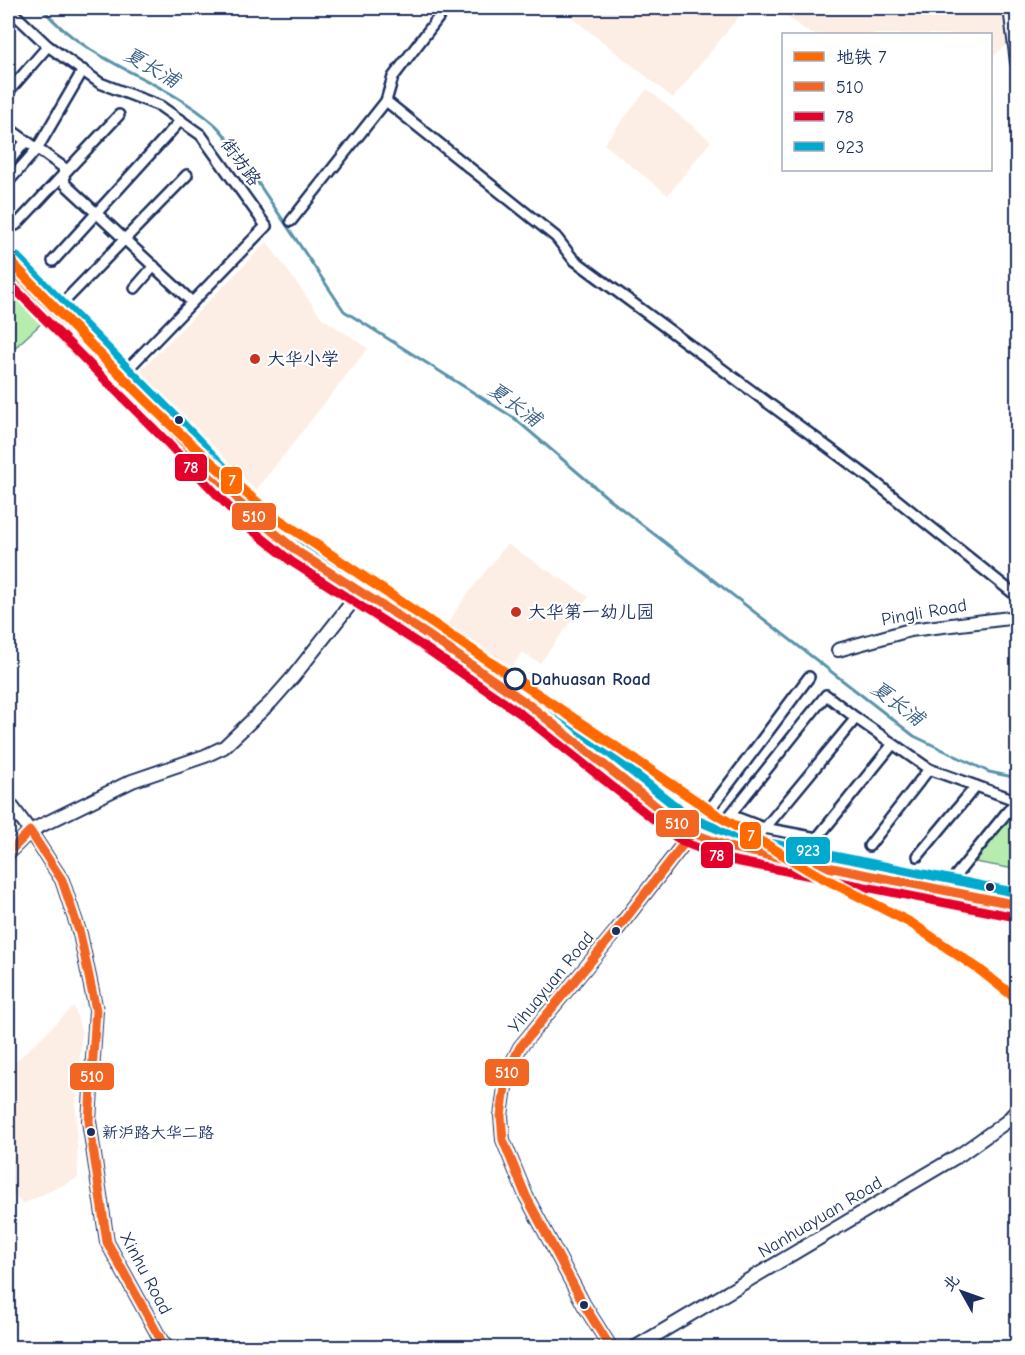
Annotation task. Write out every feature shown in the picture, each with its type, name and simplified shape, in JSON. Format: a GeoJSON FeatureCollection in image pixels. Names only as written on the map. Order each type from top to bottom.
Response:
{"type":"FeatureCollection","features":[{"type":"Feature","properties":{"kind":"main road"},"geometry":{"type":"LineString","coordinates":[[1011,8],[1017,62]]}},
{"type":"Feature","properties":{"kind":"main road"},"geometry":{"type":"LineString","coordinates":[[8,265],[254,516],[298,552],[428,635],[528,704],[692,833],[732,848],[1017,905]]}},
{"type":"Feature","properties":{"kind":"street","name":"街坊路"},"geometry":{"type":"LineString","coordinates":[[8,8],[48,46],[100,82],[160,106],[201,135],[266,226],[119,378]]}},
{"type":"Feature","properties":{"kind":"street"},"geometry":{"type":"LineString","coordinates":[[16,8],[21,19]]}},
{"type":"Feature","properties":{"kind":"street"},"geometry":{"type":"LineString","coordinates":[[291,221],[386,101],[393,76],[445,9],[443,8]]}},
{"type":"Feature","properties":{"kind":"street"},"geometry":{"type":"LineString","coordinates":[[8,92],[48,46]]}},
{"type":"Feature","properties":{"kind":"street"},"geometry":{"type":"LineString","coordinates":[[8,182],[37,149],[83,70]]}},
{"type":"Feature","properties":{"kind":"street"},"geometry":{"type":"LineString","coordinates":[[386,101],[556,237],[573,259],[871,479],[1017,597]]}},
{"type":"Feature","properties":{"kind":"street"},"geometry":{"type":"LineString","coordinates":[[16,225],[119,115]]}},
{"type":"Feature","properties":{"kind":"street"},"geometry":{"type":"LineString","coordinates":[[53,261],[181,120]]}},
{"type":"Feature","properties":{"kind":"street"},"geometry":{"type":"LineString","coordinates":[[8,128],[63,167],[66,183],[192,302]]}},
{"type":"Feature","properties":{"kind":"street"},"geometry":{"type":"LineString","coordinates":[[8,163],[26,141]]}},
{"type":"Feature","properties":{"kind":"street"},"geometry":{"type":"LineString","coordinates":[[54,312],[187,175]]}},
{"type":"Feature","properties":{"kind":"street"},"geometry":{"type":"LineString","coordinates":[[135,288],[154,266]]}},
{"type":"Feature","properties":{"kind":"street"},"geometry":{"type":"LineString","coordinates":[[8,852],[30,831],[132,781],[205,756],[224,747],[293,676],[360,592]]}},
{"type":"Feature","properties":{"kind":"street","name":"Pingli Road"},"geometry":{"type":"LineString","coordinates":[[838,650],[910,630],[1017,617]]}},
{"type":"Feature","properties":{"kind":"street","name":"Yihuayuan Road"},"geometry":{"type":"LineString","coordinates":[[610,1347],[584,1305],[526,1196],[503,1140],[501,1116],[507,1073],[520,1047],[616,931],[809,677]]}},
{"type":"Feature","properties":{"kind":"street"},"geometry":{"type":"LineString","coordinates":[[893,744],[817,838],[764,828],[730,815],[826,695],[929,769],[1017,801],[944,890]]}},
{"type":"Feature","properties":{"kind":"street"},"geometry":{"type":"LineString","coordinates":[[746,850],[856,718]]}},
{"type":"Feature","properties":{"kind":"street"},"geometry":{"type":"LineString","coordinates":[[869,846],[929,769]]}},
{"type":"Feature","properties":{"kind":"street"},"geometry":{"type":"LineString","coordinates":[[918,856],[975,786]]}},
{"type":"Feature","properties":{"kind":"street","name":"Xinhu Road"},"geometry":{"type":"LineString","coordinates":[[8,801],[62,880],[80,934],[96,1010],[88,1122],[106,1242],[162,1342],[170,1347]]}},
{"type":"Feature","properties":{"kind":"street","name":"Nanhuayuan Road"},"geometry":{"type":"LineString","coordinates":[[634,1347],[962,1154],[1006,1122],[1017,1109]]}},
{"type":"Feature","properties":{"kind":"shaded area"},"geometry":{"type":"Polygon","coordinates":[[[560,8],[746,8],[673,98],[560,8]]]}},
{"type":"Feature","properties":{"kind":"shaded area"},"geometry":{"type":"Polygon","coordinates":[[[775,8],[1002,8],[1007,45],[992,57],[992,33],[810,33],[775,8]]]}},
{"type":"Feature","properties":{"kind":"shaded area"},"geometry":{"type":"Polygon","coordinates":[[[647,89],[711,141],[668,195],[604,144],[647,89]]]}},
{"type":"Feature","properties":{"kind":"shaded area","name":"大华小学"},"geometry":{"type":"Polygon","coordinates":[[[267,242],[322,318],[368,348],[253,494],[140,371],[267,242]]]}},
{"type":"Feature","properties":{"kind":"shaded area","name":"大华第一幼儿园"},"geometry":{"type":"Polygon","coordinates":[[[507,544],[589,597],[540,663],[522,652],[512,667],[447,625],[463,600],[507,544]]]}},
{"type":"Feature","properties":{"kind":"shaded area"},"geometry":{"type":"Polygon","coordinates":[[[74,1006],[82,1033],[76,1104],[78,1178],[23,1204],[8,1190],[8,1069],[74,1006]]]}},
{"type":"Feature","properties":{"kind":"green space"},"geometry":{"type":"Polygon","coordinates":[[[8,279],[45,320],[8,354],[8,279]]]}},
{"type":"Feature","properties":{"kind":"green space"},"geometry":{"type":"Polygon","coordinates":[[[1017,810],[1017,865],[1014,869],[975,862],[1017,810]]]}},
{"type":"Feature","properties":{"kind":"waterway","name":"夏长浦"},"geometry":{"type":"LineString","coordinates":[[42,8],[60,27],[80,42],[193,107],[219,128],[344,311],[514,418],[609,499],[914,736],[989,772],[1018,778]]}},
{"type":"Feature","properties":{"kind":"metro line","name":"7"},"geometry":{"type":"LineString","coordinates":[[8,259],[171,425],[275,517],[717,815],[812,872],[911,923],[980,970],[1018,1000]]}},
{"type":"Feature","properties":{"kind":"transit line","name":"923"},"geometry":{"type":"LineString","coordinates":[[17,257],[262,507],[305,542],[434,625],[535,694],[689,817],[735,836],[1018,893]]}},
{"type":"Feature","properties":{"kind":"transit line","name":"510"},"geometry":{"type":"LineString","coordinates":[[8,265],[254,516],[298,552],[428,635],[528,704],[682,827],[732,848],[1018,905]]}},
{"type":"Feature","properties":{"kind":"transit line","name":"78"},"geometry":{"type":"LineString","coordinates":[[8,282],[246,525],[292,562],[421,645],[521,714],[676,837],[730,860],[1016,917]]}},
{"type":"Feature","properties":{"kind":"transit line","name":"510"},"geometry":{"type":"LineString","coordinates":[[8,853],[30,831],[62,880],[80,934],[96,1010],[89,1121],[107,1242],[162,1342],[169,1348]]}},
{"type":"Feature","properties":{"kind":"transit line","name":"510"},"geometry":{"type":"LineString","coordinates":[[611,1348],[584,1305],[526,1196],[503,1140],[501,1116],[507,1073],[520,1047],[616,931],[692,833]]}},
{"type":"Feature","properties":{"kind":"place","name":"大华小学"},"geometry":{"type":"Point","coordinates":[255,359]}},
{"type":"Feature","properties":{"kind":"place","name":"大华第一幼儿园"},"geometry":{"type":"Point","coordinates":[516,612]}},
{"type":"Feature","properties":{"kind":"place","name":"Dahuasan Road"},"geometry":{"type":"Point","coordinates":[515,679]}},
{"type":"Feature","properties":{"kind":"place","name":"新沪路大华二路"},"geometry":{"type":"Point","coordinates":[91,1132]}}]}
